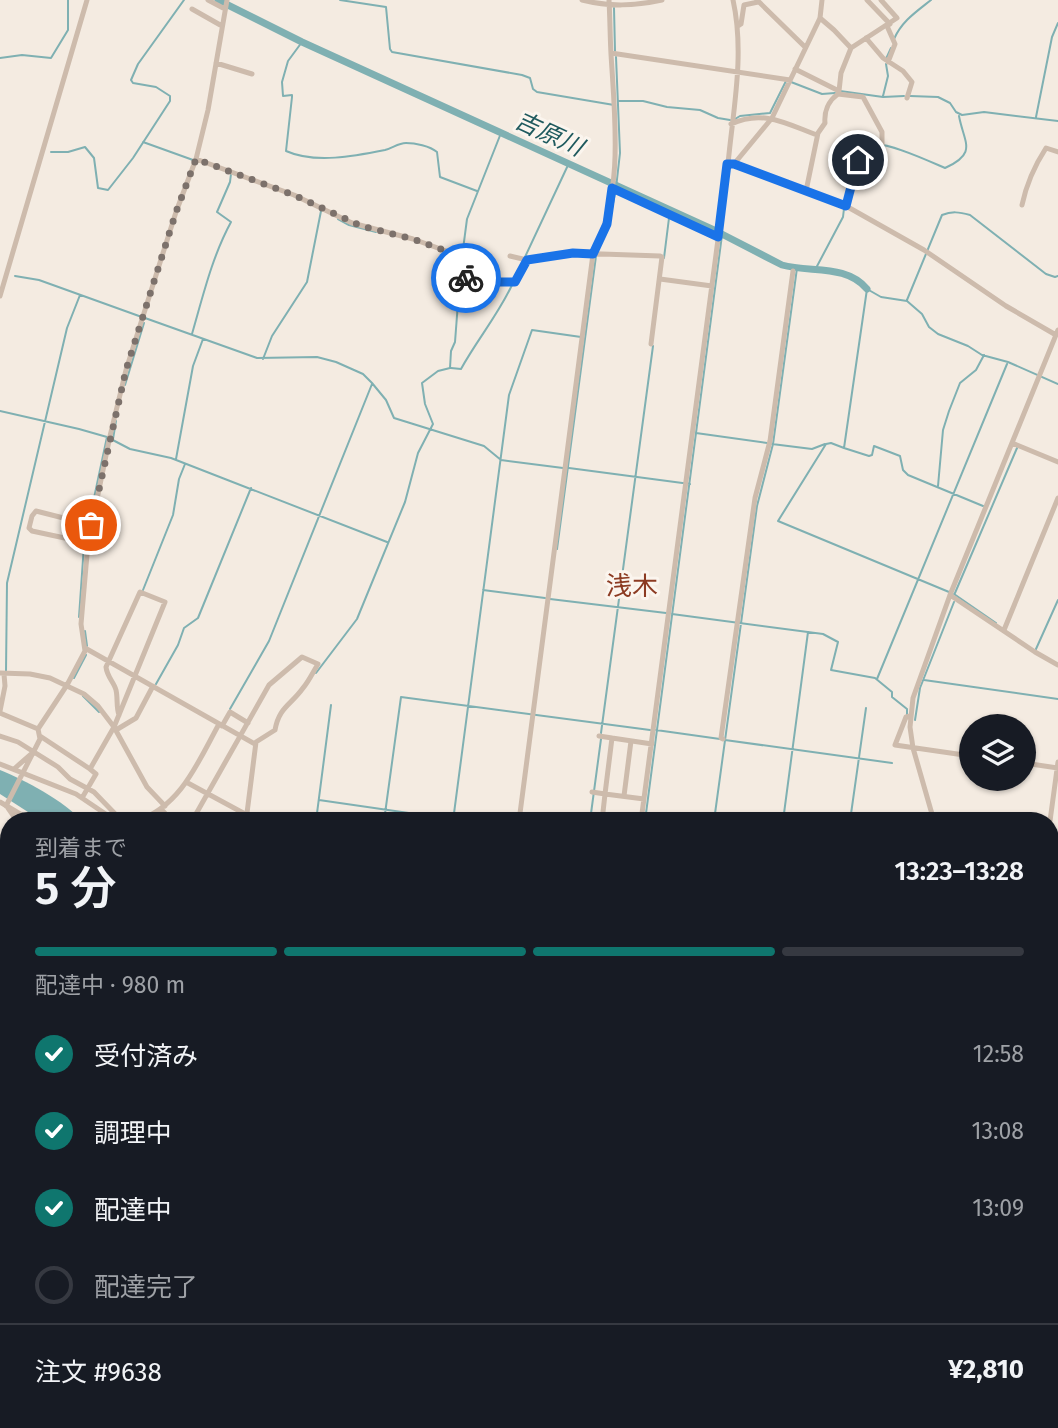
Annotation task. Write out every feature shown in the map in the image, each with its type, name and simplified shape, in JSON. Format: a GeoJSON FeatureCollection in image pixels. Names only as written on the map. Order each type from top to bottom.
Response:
{"type":"FeatureCollection","features":[{"type":"Feature","properties":{"kind":"street"},"geometry":{"type":"LineString","coordinates":[[0,296],[86,0]]}},
{"type":"Feature","properties":{"kind":"street"},"geometry":{"type":"LineString","coordinates":[[197,0],[191,10],[222,26]]}},
{"type":"Feature","properties":{"kind":"street"},"geometry":{"type":"LineString","coordinates":[[208,0],[225,9]]}},
{"type":"Feature","properties":{"kind":"street"},"geometry":{"type":"LineString","coordinates":[[3,803],[22,775],[34,751],[39,732],[79,665],[85,648],[81,624],[91,525],[126,370],[176,212],[196,159],[227,0]]}},
{"type":"Feature","properties":{"kind":"street"},"geometry":{"type":"LineString","coordinates":[[582,0],[646,4],[662,0]]}},
{"type":"Feature","properties":{"kind":"street"},"geometry":{"type":"LineString","coordinates":[[642,812],[718,237],[731,164],[738,26],[733,0]]}},
{"type":"Feature","properties":{"kind":"street"},"geometry":{"type":"LineString","coordinates":[[731,164],[772,118],[820,18],[822,0]]}},
{"type":"Feature","properties":{"kind":"street"},"geometry":{"type":"LineString","coordinates":[[867,0],[889,25],[895,44],[887,62]]}},
{"type":"Feature","properties":{"kind":"street"},"geometry":{"type":"LineString","coordinates":[[806,191],[817,135],[824,123],[831,99],[838,92],[841,73],[851,48],[897,18],[881,0]]}},
{"type":"Feature","properties":{"kind":"street"},"geometry":{"type":"LineString","coordinates":[[738,26],[741,24],[744,5],[758,1],[805,47]]}},
{"type":"Feature","properties":{"kind":"street"},"geometry":{"type":"LineString","coordinates":[[520,812],[593,254],[607,224],[612,188],[616,143],[609,3]]}},
{"type":"Feature","properties":{"kind":"street"},"geometry":{"type":"LineString","coordinates":[[820,18],[851,48]]}},
{"type":"Feature","properties":{"kind":"street"},"geometry":{"type":"LineString","coordinates":[[866,38],[887,62],[903,71],[912,82],[907,97]]}},
{"type":"Feature","properties":{"kind":"street"},"geometry":{"type":"LineString","coordinates":[[611,54],[790,79]]}},
{"type":"Feature","properties":{"kind":"street"},"geometry":{"type":"LineString","coordinates":[[216,62],[252,74]]}},
{"type":"Feature","properties":{"kind":"street"},"geometry":{"type":"LineString","coordinates":[[795,69],[838,92],[863,97],[882,132],[882,147],[872,147],[862,154],[846,206]]}},
{"type":"Feature","properties":{"kind":"street"},"geometry":{"type":"LineString","coordinates":[[731,124],[740,120],[772,118],[817,135]]}},
{"type":"Feature","properties":{"kind":"street"},"geometry":{"type":"LineString","coordinates":[[1022,205],[1041,155],[1046,148],[1058,152]]}},
{"type":"Feature","properties":{"kind":"street"},"geometry":{"type":"LineString","coordinates":[[852,154],[844,178],[852,181]]}},
{"type":"Feature","properties":{"kind":"street"},"geometry":{"type":"LineString","coordinates":[[196,159],[294,195],[361,226],[413,239],[460,256],[464,260],[462,278],[515,282],[527,260]]}},
{"type":"Feature","properties":{"kind":"street"},"geometry":{"type":"LineString","coordinates":[[731,164],[846,206],[924,250],[1006,306],[1057,332],[918,680],[910,716],[913,748],[931,812]]}},
{"type":"Feature","properties":{"kind":"street"},"geometry":{"type":"LineString","coordinates":[[612,188],[718,237]]}},
{"type":"Feature","properties":{"kind":"street"},"geometry":{"type":"LineString","coordinates":[[510,256],[527,260],[573,253],[662,257],[652,344]]}},
{"type":"Feature","properties":{"kind":"street"},"geometry":{"type":"LineString","coordinates":[[723,738],[755,498],[770,442],[793,271]]}},
{"type":"Feature","properties":{"kind":"street"},"geometry":{"type":"LineString","coordinates":[[660,279],[712,286]]}},
{"type":"Feature","properties":{"kind":"street"},"geometry":{"type":"LineString","coordinates":[[1012,443],[1058,462]]}},
{"type":"Feature","properties":{"kind":"street"},"geometry":{"type":"LineString","coordinates":[[1003,631],[1058,498]]}},
{"type":"Feature","properties":{"kind":"street"},"geometry":{"type":"LineString","coordinates":[[88,543],[32,531],[29,528],[36,512],[91,525]]}},
{"type":"Feature","properties":{"kind":"street"},"geometry":{"type":"LineString","coordinates":[[90,769],[115,728],[164,602],[140,592],[108,660],[106,673],[116,689],[118,716]]}},
{"type":"Feature","properties":{"kind":"street"},"geometry":{"type":"LineString","coordinates":[[950,595],[1035,652],[1058,664]]}},
{"type":"Feature","properties":{"kind":"street"},"geometry":{"type":"LineString","coordinates":[[85,648],[255,744]]}},
{"type":"Feature","properties":{"kind":"street"},"geometry":{"type":"LineString","coordinates":[[197,812],[269,685],[302,657],[318,664],[304,688],[283,708],[275,730],[255,744],[248,812]]}},
{"type":"Feature","properties":{"kind":"street"},"geometry":{"type":"LineString","coordinates":[[82,798],[96,774],[39,732],[0,712],[5,687],[2,673],[30,674],[67,685],[84,694],[98,706],[115,728],[147,788],[166,812]]}},
{"type":"Feature","properties":{"kind":"street"},"geometry":{"type":"LineString","coordinates":[[115,728],[136,718],[153,686]]}},
{"type":"Feature","properties":{"kind":"street"},"geometry":{"type":"LineString","coordinates":[[154,812],[163,807],[186,782],[230,712],[248,723]]}},
{"type":"Feature","properties":{"kind":"street"},"geometry":{"type":"LineString","coordinates":[[910,716],[906,717],[895,745],[959,754]]}},
{"type":"Feature","properties":{"kind":"street"},"geometry":{"type":"LineString","coordinates":[[0,736],[18,742],[58,767],[70,779],[101,798],[114,812]]}},
{"type":"Feature","properties":{"kind":"street"},"geometry":{"type":"LineString","coordinates":[[599,736],[652,744]]}},
{"type":"Feature","properties":{"kind":"street"},"geometry":{"type":"LineString","coordinates":[[603,812],[612,738]]}},
{"type":"Feature","properties":{"kind":"street"},"geometry":{"type":"LineString","coordinates":[[624,796],[631,741]]}},
{"type":"Feature","properties":{"kind":"street"},"geometry":{"type":"LineString","coordinates":[[14,769],[34,751]]}},
{"type":"Feature","properties":{"kind":"street"},"geometry":{"type":"LineString","coordinates":[[1051,812],[1058,762]]}},
{"type":"Feature","properties":{"kind":"street"},"geometry":{"type":"LineString","coordinates":[[0,764],[82,798],[103,812]]}},
{"type":"Feature","properties":{"kind":"street"},"geometry":{"type":"LineString","coordinates":[[1036,765],[1058,768]]}},
{"type":"Feature","properties":{"kind":"street"},"geometry":{"type":"LineString","coordinates":[[186,782],[237,812]]}},
{"type":"Feature","properties":{"kind":"street"},"geometry":{"type":"LineString","coordinates":[[592,792],[644,799]]}},
{"type":"Feature","properties":{"kind":"street"},"geometry":{"type":"LineString","coordinates":[[95,806],[101,798]]}},
{"type":"Feature","properties":{"kind":"street"},"geometry":{"type":"LineString","coordinates":[[938,1428],[945,1428]]}},
{"type":"Feature","properties":{"kind":"water"},"geometry":{"type":"Polygon","coordinates":[[[0,770],[44,792],[73,812],[28,812],[0,794],[0,770]]]}},
{"type":"Feature","properties":{"kind":"waterway"},"geometry":{"type":"LineString","coordinates":[[0,58],[22,55],[51,58],[68,30],[68,0]]}},
{"type":"Feature","properties":{"kind":"waterway"},"geometry":{"type":"LineString","coordinates":[[51,152],[68,152],[85,147],[94,158],[98,188],[108,190],[133,158],[170,101],[170,96],[156,87],[133,83],[131,80],[138,64],[184,0]]}},
{"type":"Feature","properties":{"kind":"waterway","name":"吉原川"},"geometry":{"type":"LineString","coordinates":[[218,0],[302,42],[714,230],[782,265],[839,273],[859,281],[867,289]]}},
{"type":"Feature","properties":{"kind":"waterway"},"geometry":{"type":"LineString","coordinates":[[340,0],[386,7],[392,52],[522,75],[530,78],[533,89],[537,92],[614,105]]}},
{"type":"Feature","properties":{"kind":"waterway"},"geometry":{"type":"LineString","coordinates":[[894,39],[905,22],[931,0]]}},
{"type":"Feature","properties":{"kind":"waterway"},"geometry":{"type":"LineString","coordinates":[[614,8],[615,51]]}},
{"type":"Feature","properties":{"kind":"waterway"},"geometry":{"type":"LineString","coordinates":[[1036,117],[1052,37],[1058,23]]}},
{"type":"Feature","properties":{"kind":"waterway"},"geometry":{"type":"LineString","coordinates":[[302,42],[288,61],[282,82],[283,96],[292,95],[286,151],[309,157],[335,158],[385,150],[403,143],[418,144],[437,152],[440,177],[477,191]]}},
{"type":"Feature","properties":{"kind":"waterway"},"geometry":{"type":"LineString","coordinates":[[886,59],[891,48]]}},
{"type":"Feature","properties":{"kind":"waterway"},"geometry":{"type":"LineString","coordinates":[[616,57],[620,153],[616,188]]}},
{"type":"Feature","properties":{"kind":"waterway"},"geometry":{"type":"LineString","coordinates":[[883,96],[888,76],[886,64]]}},
{"type":"Feature","properties":{"kind":"waterway"},"geometry":{"type":"LineString","coordinates":[[735,119],[740,116],[770,113],[786,81]]}},
{"type":"Feature","properties":{"kind":"waterway"},"geometry":{"type":"LineString","coordinates":[[791,82],[822,94],[835,93]]}},
{"type":"Feature","properties":{"kind":"waterway"},"geometry":{"type":"LineString","coordinates":[[840,91],[883,97],[904,96]]}},
{"type":"Feature","properties":{"kind":"waterway"},"geometry":{"type":"LineString","coordinates":[[910,96],[938,97],[950,103],[956,112],[962,115],[984,112],[1058,121]]}},
{"type":"Feature","properties":{"kind":"waterway"},"geometry":{"type":"LineString","coordinates":[[619,101],[643,101],[667,107],[700,110],[730,120]]}},
{"type":"Feature","properties":{"kind":"waterway"},"geometry":{"type":"LineString","coordinates":[[856,161],[866,148],[877,144],[908,152],[945,168],[955,163],[965,152],[959,116]]}},
{"type":"Feature","properties":{"kind":"waterway"},"geometry":{"type":"LineString","coordinates":[[462,257],[467,219],[501,133]]}},
{"type":"Feature","properties":{"kind":"waterway"},"geometry":{"type":"LineString","coordinates":[[143,142],[193,160]]}},
{"type":"Feature","properties":{"kind":"waterway"},"geometry":{"type":"LineString","coordinates":[[525,257],[569,163]]}},
{"type":"Feature","properties":{"kind":"waterway"},"geometry":{"type":"LineString","coordinates":[[192,334],[213,263],[231,222],[217,212],[231,174]]}},
{"type":"Feature","properties":{"kind":"waterway"},"geometry":{"type":"LineString","coordinates":[[597,251],[609,224],[615,193]]}},
{"type":"Feature","properties":{"kind":"waterway"},"geometry":{"type":"LineString","coordinates":[[815,270],[843,217],[845,200]]}},
{"type":"Feature","properties":{"kind":"waterway"},"geometry":{"type":"LineString","coordinates":[[263,359],[272,336],[307,282],[321,211]]}},
{"type":"Feature","properties":{"kind":"waterway"},"geometry":{"type":"LineString","coordinates":[[907,300],[942,215],[949,213],[970,215],[1046,274],[1058,276]]}},
{"type":"Feature","properties":{"kind":"waterway"},"geometry":{"type":"LineString","coordinates":[[664,258],[669,218]]}},
{"type":"Feature","properties":{"kind":"waterway"},"geometry":{"type":"LineString","coordinates":[[338,219],[349,225],[376,232]]}},
{"type":"Feature","properties":{"kind":"waterway"},"geometry":{"type":"LineString","coordinates":[[646,812],[722,235]]}},
{"type":"Feature","properties":{"kind":"waterway"},"geometry":{"type":"LineString","coordinates":[[557,549],[596,256]]}},
{"type":"Feature","properties":{"kind":"waterway"},"geometry":{"type":"LineString","coordinates":[[316,673],[357,619],[405,502],[418,453],[433,424],[425,404],[422,383],[438,371],[450,368],[451,351],[455,342],[461,263]]}},
{"type":"Feature","properties":{"kind":"waterway"},"geometry":{"type":"LineString","coordinates":[[715,812],[757,506],[773,444],[797,268]]}},
{"type":"Feature","properties":{"kind":"waterway"},"geometry":{"type":"LineString","coordinates":[[15,276],[39,280],[139,316]]}},
{"type":"Feature","properties":{"kind":"waterway"},"geometry":{"type":"LineString","coordinates":[[451,368],[461,369],[512,285]]}},
{"type":"Feature","properties":{"kind":"waterway"},"geometry":{"type":"LineString","coordinates":[[949,592],[778,521],[826,444],[844,448],[867,289],[881,297],[907,301],[938,334],[982,355],[1008,362],[1058,384]]}},
{"type":"Feature","properties":{"kind":"waterway"},"geometry":{"type":"LineString","coordinates":[[6,671],[7,583],[67,328],[80,295]]}},
{"type":"Feature","properties":{"kind":"waterway"},"geometry":{"type":"LineString","coordinates":[[145,318],[257,358],[317,357],[336,362],[363,374],[386,400],[394,418],[484,446],[501,460],[563,468]]}},
{"type":"Feature","properties":{"kind":"waterway"},"geometry":{"type":"LineString","coordinates":[[125,385],[144,323]]}},
{"type":"Feature","properties":{"kind":"waterway"},"geometry":{"type":"LineString","coordinates":[[454,812],[509,395],[532,330],[581,337]]}},
{"type":"Feature","properties":{"kind":"waterway"},"geometry":{"type":"LineString","coordinates":[[176,459],[193,366],[203,339]]}},
{"type":"Feature","properties":{"kind":"waterway"},"geometry":{"type":"LineString","coordinates":[[601,733],[653,346]]}},
{"type":"Feature","properties":{"kind":"waterway"},"geometry":{"type":"LineString","coordinates":[[938,486],[943,430],[949,411],[960,383],[976,370],[984,355]]}},
{"type":"Feature","properties":{"kind":"waterway"},"geometry":{"type":"LineString","coordinates":[[877,679],[1007,364]]}},
{"type":"Feature","properties":{"kind":"waterway"},"geometry":{"type":"LineString","coordinates":[[230,709],[269,641],[372,384]]}},
{"type":"Feature","properties":{"kind":"waterway"},"geometry":{"type":"LineString","coordinates":[[0,411],[79,429],[107,437],[130,449],[171,458],[387,542]]}},
{"type":"Feature","properties":{"kind":"waterway"},"geometry":{"type":"LineString","coordinates":[[113,439],[116,421]]}},
{"type":"Feature","properties":{"kind":"waterway"},"geometry":{"type":"LineString","coordinates":[[696,433],[767,443]]}},
{"type":"Feature","properties":{"kind":"waterway"},"geometry":{"type":"LineString","coordinates":[[79,617],[84,545],[107,437]]}},
{"type":"Feature","properties":{"kind":"waterway"},"geometry":{"type":"LineString","coordinates":[[772,444],[812,449],[825,444]]}},
{"type":"Feature","properties":{"kind":"waterway"},"geometry":{"type":"LineString","coordinates":[[844,448],[869,456],[872,455],[874,446],[900,456],[903,470],[908,475],[983,506]]}},
{"type":"Feature","properties":{"kind":"waterway"},"geometry":{"type":"LineString","coordinates":[[955,593],[1017,448]]}},
{"type":"Feature","properties":{"kind":"waterway"},"geometry":{"type":"LineString","coordinates":[[143,590],[173,515],[179,479],[185,464]]}},
{"type":"Feature","properties":{"kind":"waterway"},"geometry":{"type":"LineString","coordinates":[[569,468],[690,484]]}},
{"type":"Feature","properties":{"kind":"waterway"},"geometry":{"type":"LineString","coordinates":[[156,684],[178,645],[184,628],[198,618],[251,488]]}},
{"type":"Feature","properties":{"kind":"waterway"},"geometry":{"type":"LineString","coordinates":[[483,590],[545,598]]}},
{"type":"Feature","properties":{"kind":"waterway"},"geometry":{"type":"LineString","coordinates":[[954,594],[996,623]]}},
{"type":"Feature","properties":{"kind":"waterway"},"geometry":{"type":"LineString","coordinates":[[550,599],[666,613]]}},
{"type":"Feature","properties":{"kind":"waterway"},"geometry":{"type":"LineString","coordinates":[[1036,649],[1058,600]]}},
{"type":"Feature","properties":{"kind":"waterway"},"geometry":{"type":"LineString","coordinates":[[915,720],[920,688],[954,602]]}},
{"type":"Feature","properties":{"kind":"waterway"},"geometry":{"type":"LineString","coordinates":[[672,614],[823,634],[838,642],[831,670],[875,678],[907,709],[907,715]]}},
{"type":"Feature","properties":{"kind":"waterway"},"geometry":{"type":"LineString","coordinates":[[85,631],[87,646]]}},
{"type":"Feature","properties":{"kind":"waterway"},"geometry":{"type":"LineString","coordinates":[[784,812],[808,632]]}},
{"type":"Feature","properties":{"kind":"waterway"},"geometry":{"type":"LineString","coordinates":[[74,678],[86,655]]}},
{"type":"Feature","properties":{"kind":"waterway"},"geometry":{"type":"LineString","coordinates":[[924,680],[1058,699]]}},
{"type":"Feature","properties":{"kind":"waterway"},"geometry":{"type":"LineString","coordinates":[[83,696],[99,712]]}},
{"type":"Feature","properties":{"kind":"waterway"},"geometry":{"type":"LineString","coordinates":[[385,812],[401,697],[650,730]]}},
{"type":"Feature","properties":{"kind":"waterway"},"geometry":{"type":"LineString","coordinates":[[317,812],[331,705]]}},
{"type":"Feature","properties":{"kind":"waterway"},"geometry":{"type":"LineString","coordinates":[[851,812],[866,708]]}},
{"type":"Feature","properties":{"kind":"waterway"},"geometry":{"type":"LineString","coordinates":[[656,730],[720,739]]}},
{"type":"Feature","properties":{"kind":"waterway"},"geometry":{"type":"LineString","coordinates":[[591,812],[601,739]]}},
{"type":"Feature","properties":{"kind":"waterway"},"geometry":{"type":"LineString","coordinates":[[725,740],[892,763]]}},
{"type":"Feature","properties":{"kind":"waterway"},"geometry":{"type":"LineString","coordinates":[[319,800],[402,812]]}},
{"type":"Feature","properties":{"kind":"way so far"},"geometry":{"type":"LineString","coordinates":[[91,525],[126,370],[176,212],[196,159],[294,195],[352,223],[413,239],[460,256],[464,260],[462,278],[466,278]]}},
{"type":"Feature","properties":{"kind":"district","name":"浅木"},"geometry":{"type":"Point","coordinates":[632,586]}},
{"type":"Feature","properties":{"kind":"route"},"geometry":{"type":"LineString","coordinates":[[466,278],[489,282],[515,282],[527,260],[573,253],[593,254],[607,224],[612,188],[718,237],[727,164],[734,164],[846,206],[858,160]]}}]}
